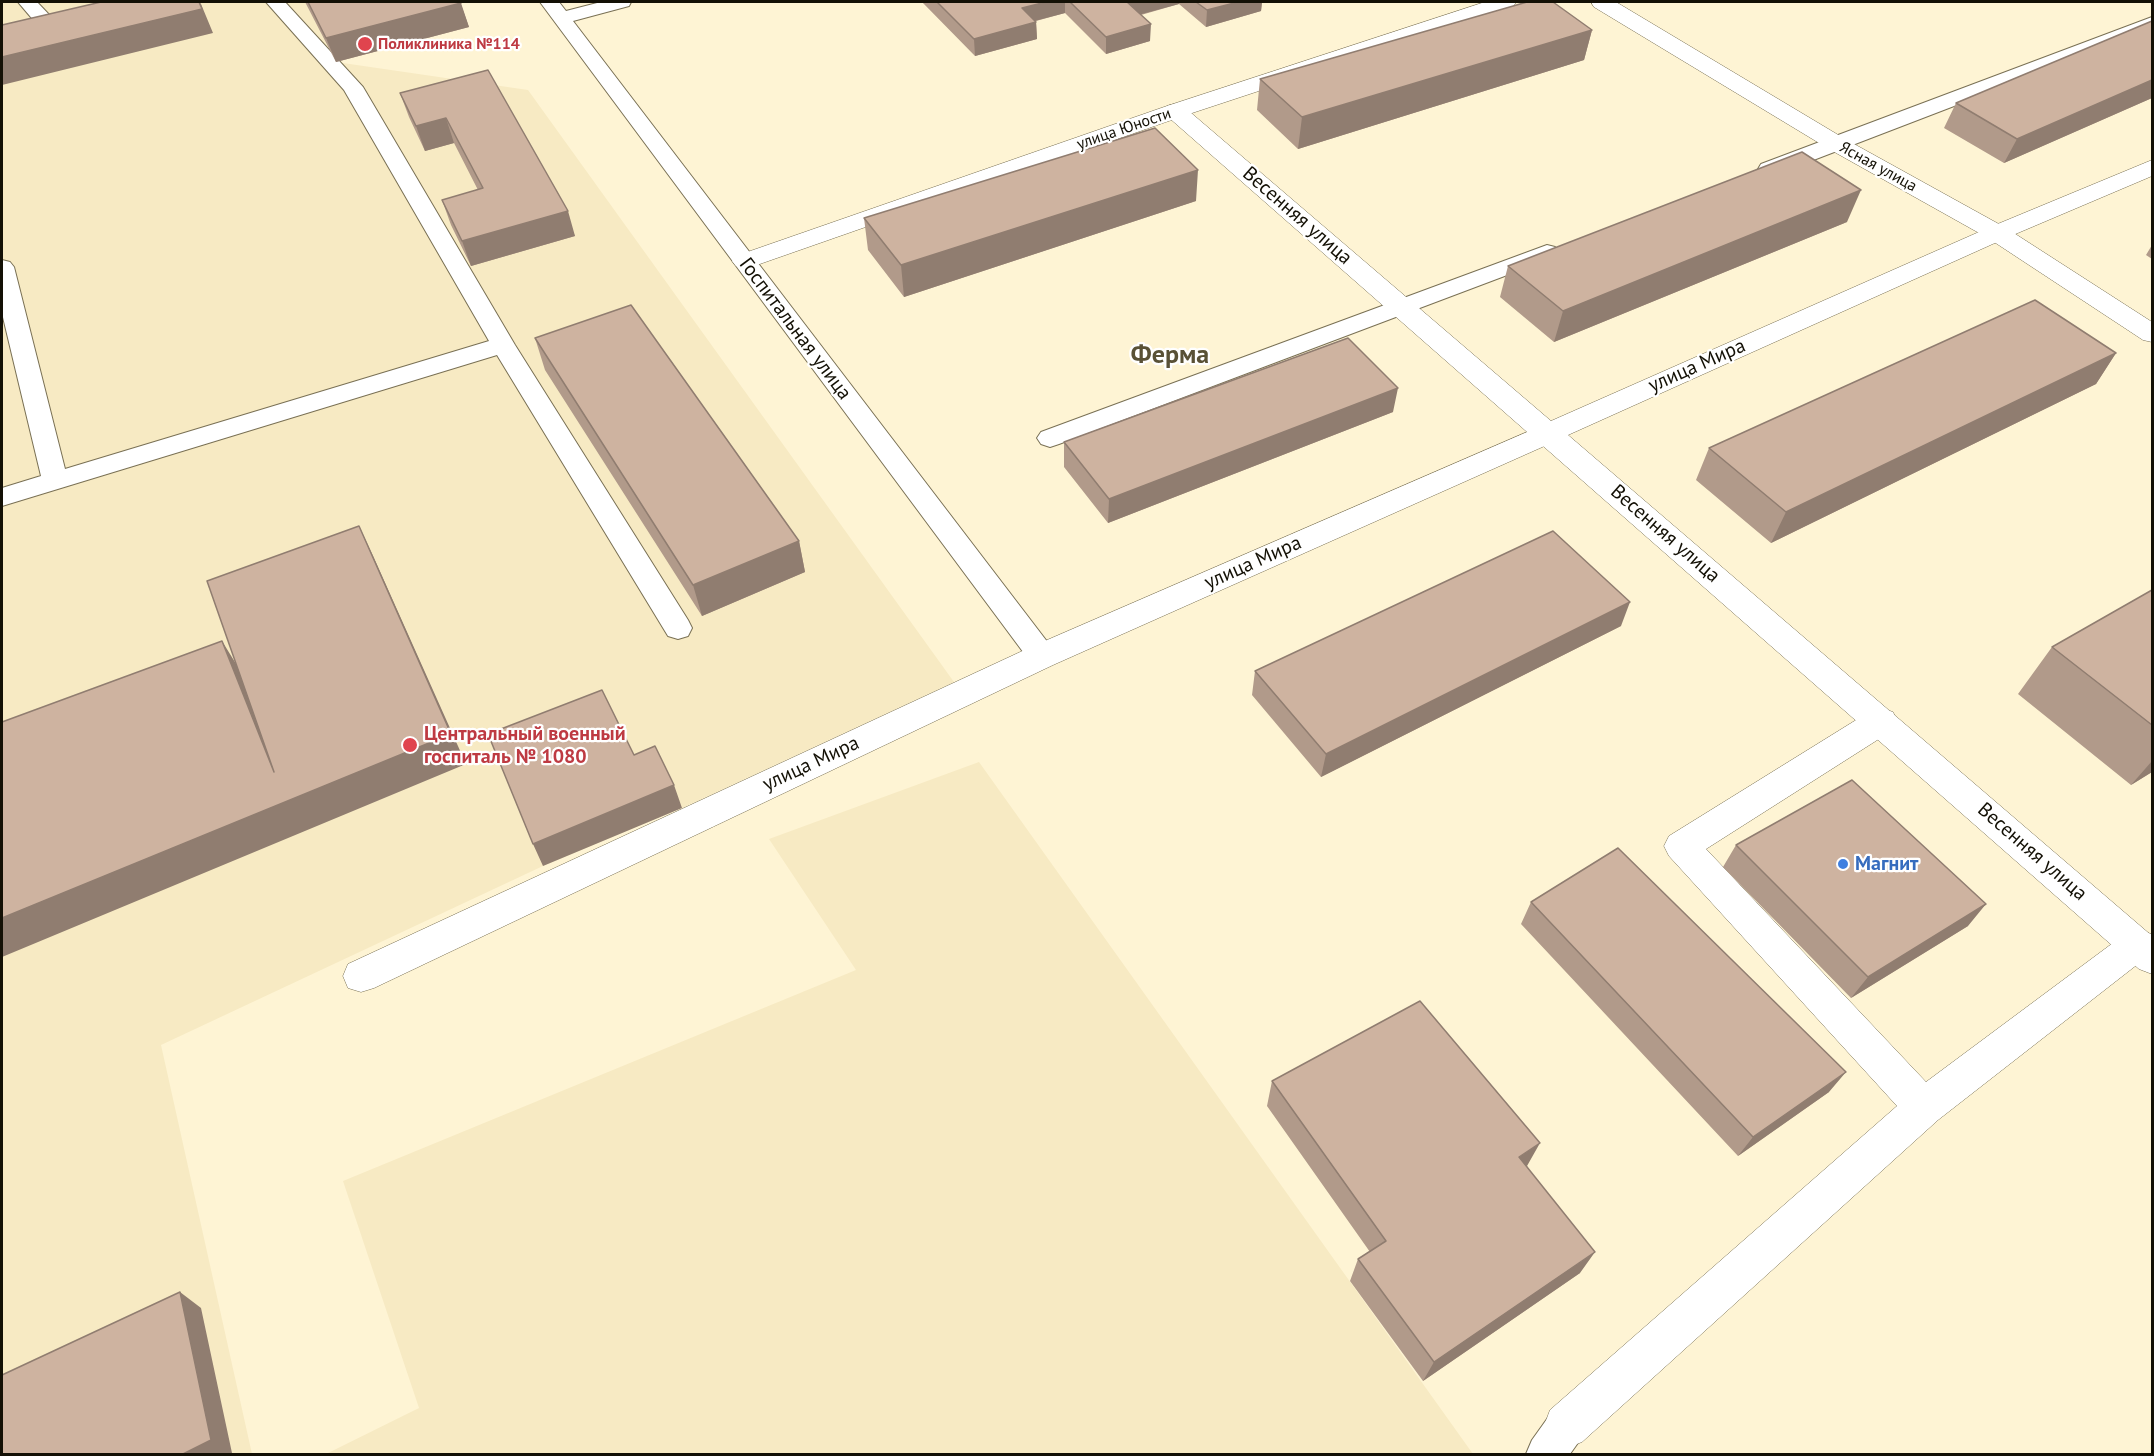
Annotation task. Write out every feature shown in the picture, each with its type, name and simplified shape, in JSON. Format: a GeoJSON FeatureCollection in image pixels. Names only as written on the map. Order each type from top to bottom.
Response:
{"type":"FeatureCollection","features":[{"type":"Feature","properties":{"kind":"street","name":"улица Юности"},"geometry":{"type":"LineString","coordinates":[[745,261],[1176,111],[1504,2]]}},
{"type":"Feature","properties":{"kind":"street","name":"Ясная улица"},"geometry":{"type":"LineString","coordinates":[[1602,2],[1837,144],[1997,233],[2152,334]]}},
{"type":"Feature","properties":{"kind":"street","name":"Весенняя улица"},"geometry":{"type":"LineString","coordinates":[[1176,111],[2145,952]]}},
{"type":"Feature","properties":{"kind":"street","name":"улица Мира"},"geometry":{"type":"LineString","coordinates":[[361,976],[1042,656],[1997,233],[2152,167]]}},
{"type":"Feature","properties":{"kind":"street"},"geometry":{"type":"LineString","coordinates":[[1881,721],[1682,846],[1923,1107]]}},
{"type":"Feature","properties":{"kind":"street"},"geometry":{"type":"LineString","coordinates":[[1556,1440],[1923,1107],[2145,952]]}},
{"type":"Feature","properties":{"kind":"lane"},"geometry":{"type":"LineString","coordinates":[[27,2],[48,24]]}},
{"type":"Feature","properties":{"kind":"lane"},"geometry":{"type":"LineString","coordinates":[[275,2],[353,87],[503,345],[678,628]]}},
{"type":"Feature","properties":{"kind":"lane"},"geometry":{"type":"LineString","coordinates":[[555,10],[622,2]]}},
{"type":"Feature","properties":{"kind":"lane","name":"Госпитальная улица"},"geometry":{"type":"LineString","coordinates":[[555,10],[1042,656]]}},
{"type":"Feature","properties":{"kind":"lane"},"geometry":{"type":"LineString","coordinates":[[2,37],[69,19]]}},
{"type":"Feature","properties":{"kind":"lane"},"geometry":{"type":"LineString","coordinates":[[1748,177],[2152,23]]}},
{"type":"Feature","properties":{"kind":"lane"},"geometry":{"type":"LineString","coordinates":[[1050,438],[1569,244]]}},
{"type":"Feature","properties":{"kind":"lane"},"geometry":{"type":"LineString","coordinates":[[2,267],[55,481]]}},
{"type":"Feature","properties":{"kind":"lane"},"geometry":{"type":"LineString","coordinates":[[2,497],[503,345]]}},
{"type":"Feature","properties":{"kind":"shaded area","name":"Центральный военный госпиталь № 1080"},"geometry":{"type":"Polygon","coordinates":[[[2,2],[305,2],[336,62],[528,90],[954,682],[682,808],[543,866],[161,1045],[252,1454],[2,1454],[2,2]]]}},
{"type":"Feature","properties":{"kind":"shaded area"},"geometry":{"type":"Polygon","coordinates":[[[979,762],[1473,1454],[326,1454],[419,1408],[343,1181],[856,970],[769,839],[979,762]]]}},
{"type":"Feature","properties":{"kind":"building"},"geometry":{"type":"Polygon","coordinates":[[[101,2],[199,2],[202,9],[2,57],[2,25],[101,2]]]}},
{"type":"Feature","properties":{"kind":"building"},"geometry":{"type":"Polygon","coordinates":[[[308,2],[460,2],[461,3],[326,38],[308,2]]]}},
{"type":"Feature","properties":{"kind":"building"},"geometry":{"type":"Polygon","coordinates":[[[937,2],[1046,2],[1022,8],[1036,22],[974,39],[937,2]]]}},
{"type":"Feature","properties":{"kind":"building"},"geometry":{"type":"Polygon","coordinates":[[[1070,2],[1127,2],[1151,24],[1106,37],[1070,2]]]}},
{"type":"Feature","properties":{"kind":"building"},"geometry":{"type":"Polygon","coordinates":[[[1196,2],[1238,2],[1207,10],[1196,2]]]}},
{"type":"Feature","properties":{"kind":"building"},"geometry":{"type":"Polygon","coordinates":[[[1527,2],[1553,2],[1592,30],[1302,117],[1260,79],[1527,2]]]}},
{"type":"Feature","properties":{"kind":"building"},"geometry":{"type":"Polygon","coordinates":[[[2152,21],[2152,80],[2017,139],[1956,103],[2152,21]]]}},
{"type":"Feature","properties":{"kind":"building"},"geometry":{"type":"Polygon","coordinates":[[[488,70],[568,211],[462,241],[442,200],[483,188],[446,118],[416,126],[400,93],[488,70]]]}},
{"type":"Feature","properties":{"kind":"building"},"geometry":{"type":"Polygon","coordinates":[[[1155,128],[1198,170],[901,265],[864,218],[1155,128]]]}},
{"type":"Feature","properties":{"kind":"building"},"geometry":{"type":"Polygon","coordinates":[[[1802,152],[1861,190],[1563,311],[1508,266],[1802,152]]]}},
{"type":"Feature","properties":{"kind":"building"},"geometry":{"type":"Polygon","coordinates":[[[2035,300],[2116,353],[1786,512],[1709,448],[2035,300]]]}},
{"type":"Feature","properties":{"kind":"building"},"geometry":{"type":"Polygon","coordinates":[[[631,305],[799,541],[693,585],[535,338],[631,305]]]}},
{"type":"Feature","properties":{"kind":"building"},"geometry":{"type":"Polygon","coordinates":[[[1348,338],[1398,388],[1109,499],[1064,442],[1348,338]]]}},
{"type":"Feature","properties":{"kind":"building"},"geometry":{"type":"Polygon","coordinates":[[[359,526],[451,734],[2,918],[2,722],[222,641],[274,772],[207,581],[359,526]]]}},
{"type":"Feature","properties":{"kind":"building"},"geometry":{"type":"Polygon","coordinates":[[[1553,531],[1630,602],[1326,754],[1255,671],[1553,531]]]}},
{"type":"Feature","properties":{"kind":"building"},"geometry":{"type":"Polygon","coordinates":[[[2152,590],[2152,725],[2052,647],[2152,590]]]}},
{"type":"Feature","properties":{"kind":"building"},"geometry":{"type":"Polygon","coordinates":[[[602,690],[634,755],[655,746],[674,785],[533,844],[488,734],[602,690]]]}},
{"type":"Feature","properties":{"kind":"building"},"geometry":{"type":"Polygon","coordinates":[[[1852,780],[1986,904],[1868,977],[1736,845],[1852,780]]]}},
{"type":"Feature","properties":{"kind":"building"},"geometry":{"type":"Polygon","coordinates":[[[1618,848],[1846,1072],[1753,1137],[1531,902],[1618,848]]]}},
{"type":"Feature","properties":{"kind":"building"},"geometry":{"type":"Polygon","coordinates":[[[1420,1001],[1540,1143],[1519,1157],[1595,1252],[1434,1362],[1358,1259],[1386,1241],[1272,1081],[1420,1001]]]}},
{"type":"Feature","properties":{"kind":"building"},"geometry":{"type":"Polygon","coordinates":[[[180,1292],[211,1440],[181,1455],[2,1455],[2,1375],[180,1292]]]}},
{"type":"Feature","properties":{"kind":"place","name":"Поликлиника №114"},"geometry":{"type":"Point","coordinates":[365,44]}},
{"type":"Feature","properties":{"kind":"place","name":"Центральный военный госпиталь № 1080"},"geometry":{"type":"Point","coordinates":[410,745]}},
{"type":"Feature","properties":{"kind":"place","name":"Магнит"},"geometry":{"type":"Point","coordinates":[1843,864]}},
{"type":"Feature","properties":{"kind":"district","name":"Ферма"},"geometry":{"type":"Point","coordinates":[1170,356]}}]}
